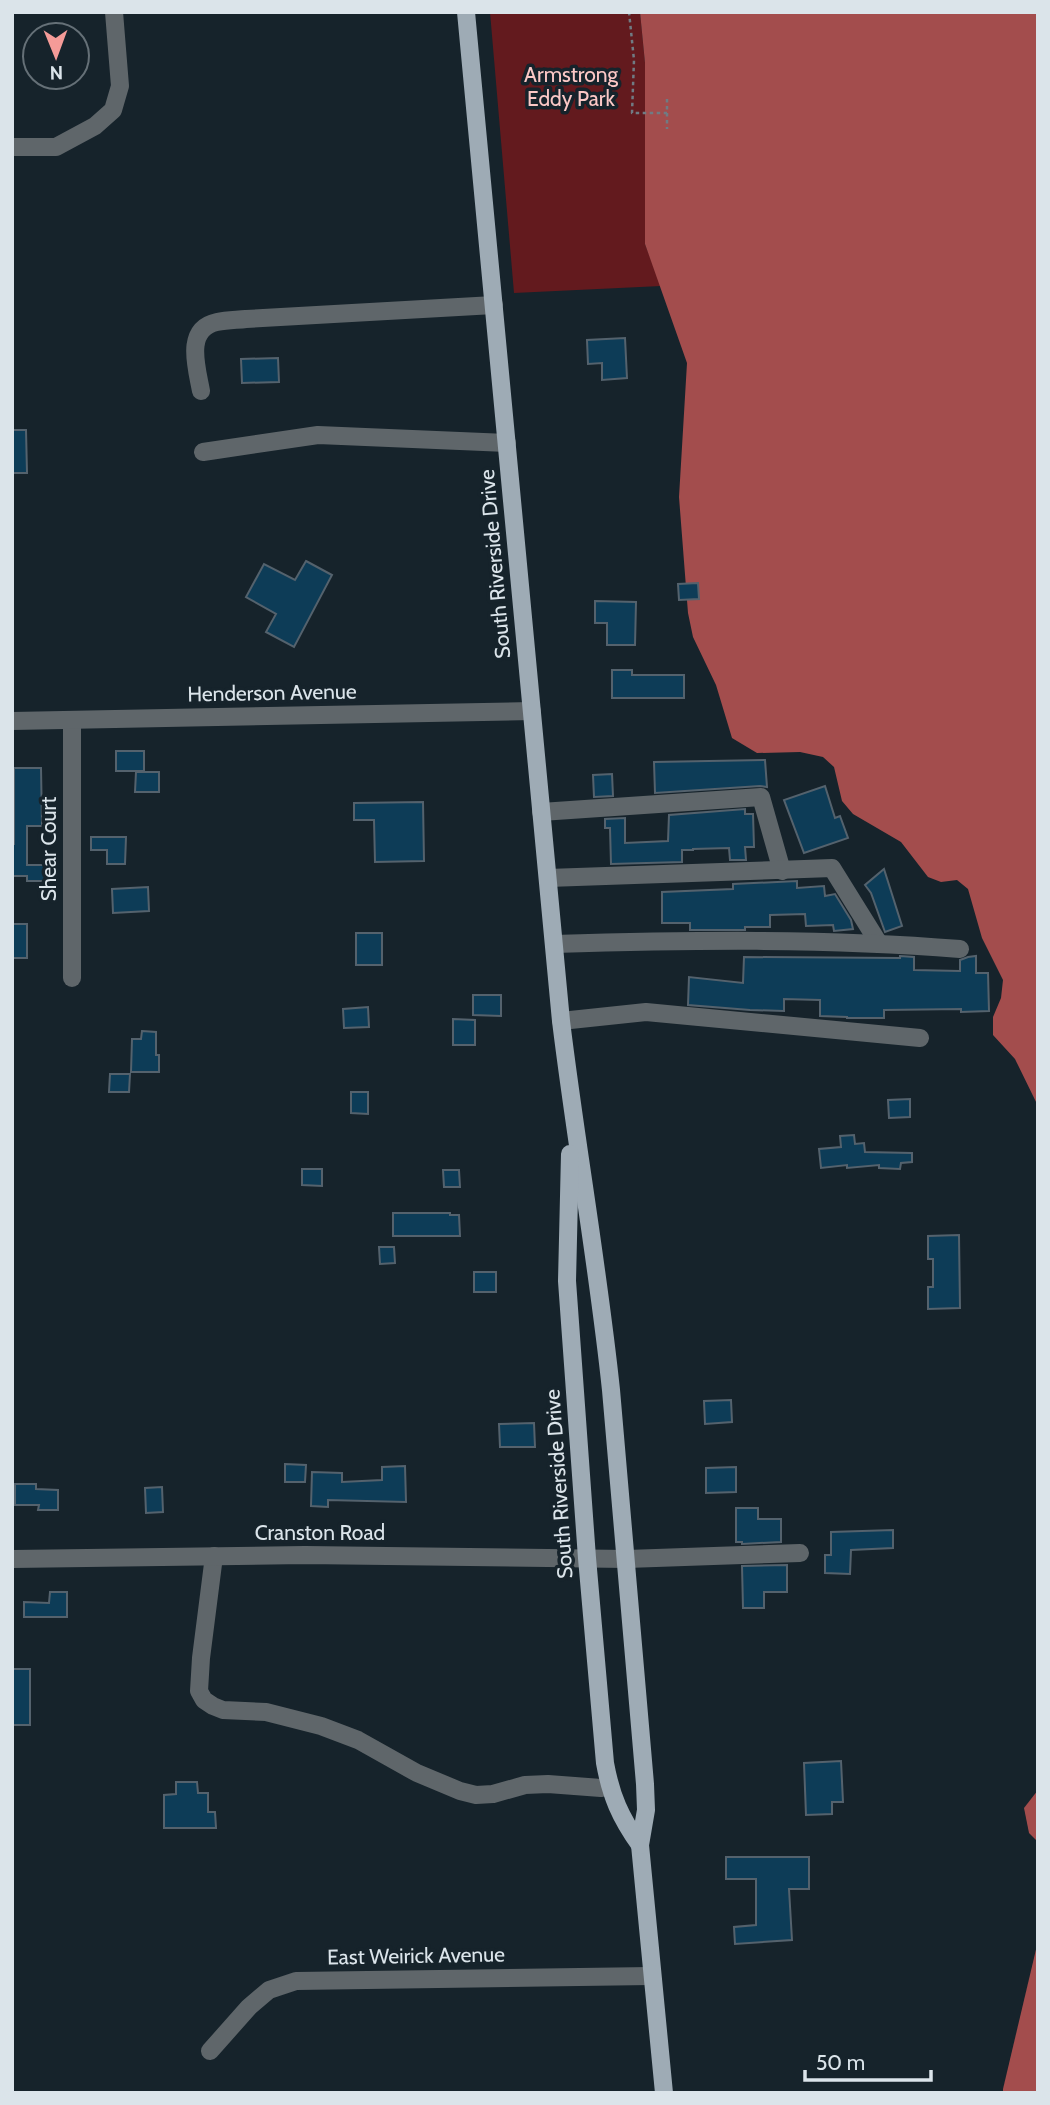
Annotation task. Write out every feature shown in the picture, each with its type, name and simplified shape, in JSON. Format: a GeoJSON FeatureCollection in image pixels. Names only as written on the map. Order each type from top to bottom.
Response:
{"type":"FeatureCollection","features":[{"type":"Feature","properties":{"kind":"main road","name":"South Riverside Drive"},"geometry":{"type":"LineString","coordinates":[[466,12],[561,1021],[606,1334],[645,1783],[646,1810],[640,1845],[664,2093]]}},
{"type":"Feature","properties":{"kind":"main road","name":"South Riverside Drive"},"geometry":{"type":"LineString","coordinates":[[572,1111],[567,1280],[587,1558],[609,1786],[617,1808],[640,1845]]}},
{"type":"Feature","properties":{"kind":"street"},"geometry":{"type":"LineString","coordinates":[[12,147],[56,147],[95,126],[113,110],[120,86],[114,12]]}},
{"type":"Feature","properties":{"kind":"street"},"geometry":{"type":"LineString","coordinates":[[201,391],[194,351],[199,334],[214,323],[494,305]]}},
{"type":"Feature","properties":{"kind":"street"},"geometry":{"type":"LineString","coordinates":[[203,452],[317,436],[507,443]]}},
{"type":"Feature","properties":{"kind":"street","name":"Henderson Avenue"},"geometry":{"type":"LineString","coordinates":[[12,721],[532,710]]}},
{"type":"Feature","properties":{"kind":"street","name":"Shear Court"},"geometry":{"type":"LineString","coordinates":[[72,720],[72,978]]}},
{"type":"Feature","properties":{"kind":"street"},"geometry":{"type":"LineString","coordinates":[[541,812],[761,797],[782,871]]}},
{"type":"Feature","properties":{"kind":"street"},"geometry":{"type":"LineString","coordinates":[[548,878],[832,868],[878,942]]}},
{"type":"Feature","properties":{"kind":"street"},"geometry":{"type":"LineString","coordinates":[[554,943],[878,942],[960,949]]}},
{"type":"Feature","properties":{"kind":"street"},"geometry":{"type":"LineString","coordinates":[[561,1021],[646,1012],[920,1038]]}},
{"type":"Feature","properties":{"kind":"street","name":"Cranston Road"},"geometry":{"type":"LineString","coordinates":[[12,1559],[305,1555],[627,1559],[800,1553]]}},
{"type":"Feature","properties":{"kind":"street"},"geometry":{"type":"LineString","coordinates":[[214,1556],[199,1691],[204,1700],[213,1706],[223,1710],[266,1712],[321,1726],[358,1740],[417,1773],[476,1795],[493,1794],[525,1785],[609,1786]]}},
{"type":"Feature","properties":{"kind":"street","name":"East Weirick Avenue"},"geometry":{"type":"LineString","coordinates":[[210,2051],[249,2007],[269,1990],[296,1981],[651,1976]]}},
{"type":"Feature","properties":{"kind":"path"},"geometry":{"type":"LineString","coordinates":[[629,12],[634,60],[632,113],[667,113]]}},
{"type":"Feature","properties":{"kind":"path"},"geometry":{"type":"LineString","coordinates":[[667,99],[667,129]]}},
{"type":"Feature","properties":{"kind":"green space","name":"Armstrong Eddy Park"},"geometry":{"type":"Polygon","coordinates":[[[490,12],[640,12],[645,63],[645,244],[661,286],[514,293],[490,12]]]}},
{"type":"Feature","properties":{"kind":"shaded area"},"geometry":{"type":"Polygon","coordinates":[[[640,12],[1038,12],[1038,1106],[1015,1059],[993,1035],[993,1017],[1001,998],[1003,980],[982,938],[968,889],[957,880],[941,882],[928,877],[901,842],[853,814],[842,801],[834,767],[823,757],[800,752],[757,753],[732,738],[716,685],[693,637],[688,613],[679,497],[687,363],[645,244],[645,63],[640,12]]]}},
{"type":"Feature","properties":{"kind":"shaded area"},"geometry":{"type":"Polygon","coordinates":[[[1038,1790],[1038,1842],[1029,1833],[1024,1808],[1038,1790]]]}},
{"type":"Feature","properties":{"kind":"shaded area"},"geometry":{"type":"Polygon","coordinates":[[[1038,1941],[1038,2093],[1003,2093],[1003,2089],[1038,1941]]]}},
{"type":"Feature","properties":{"kind":"building"},"geometry":{"type":"Polygon","coordinates":[[[625,338],[627,378],[602,380],[602,363],[588,364],[587,340],[625,338]]]}},
{"type":"Feature","properties":{"kind":"building"},"geometry":{"type":"Polygon","coordinates":[[[278,358],[279,382],[242,383],[241,359],[278,358]]]}},
{"type":"Feature","properties":{"kind":"building"},"geometry":{"type":"Polygon","coordinates":[[[12,430],[26,430],[27,473],[12,473],[12,430]]]}},
{"type":"Feature","properties":{"kind":"building"},"geometry":{"type":"Polygon","coordinates":[[[306,561],[332,575],[294,647],[266,632],[276,614],[246,597],[264,564],[295,580],[306,561]]]}},
{"type":"Feature","properties":{"kind":"building"},"geometry":{"type":"Polygon","coordinates":[[[698,583],[699,599],[679,600],[678,584],[698,583]]]}},
{"type":"Feature","properties":{"kind":"building"},"geometry":{"type":"Polygon","coordinates":[[[595,601],[636,602],[635,645],[607,645],[607,623],[595,623],[595,601]]]}},
{"type":"Feature","properties":{"kind":"building"},"geometry":{"type":"Polygon","coordinates":[[[612,670],[632,670],[632,675],[684,675],[684,698],[612,698],[612,670]]]}},
{"type":"Feature","properties":{"kind":"building"},"geometry":{"type":"Polygon","coordinates":[[[116,751],[144,751],[144,771],[116,771],[116,751]]]}},
{"type":"Feature","properties":{"kind":"building"},"geometry":{"type":"Polygon","coordinates":[[[765,760],[767,787],[655,793],[654,762],[765,760]]]}},
{"type":"Feature","properties":{"kind":"building"},"geometry":{"type":"Polygon","coordinates":[[[14,768],[41,768],[42,826],[27,826],[27,865],[45,865],[45,881],[27,881],[27,876],[12,876],[14,768]]]}},
{"type":"Feature","properties":{"kind":"building"},"geometry":{"type":"Polygon","coordinates":[[[136,772],[159,772],[159,792],[135,792],[136,772]]]}},
{"type":"Feature","properties":{"kind":"building"},"geometry":{"type":"Polygon","coordinates":[[[612,774],[613,796],[594,797],[593,775],[612,774]]]}},
{"type":"Feature","properties":{"kind":"building"},"geometry":{"type":"Polygon","coordinates":[[[825,786],[835,818],[840,816],[848,838],[804,853],[784,800],[825,786]]]}},
{"type":"Feature","properties":{"kind":"building"},"geometry":{"type":"Polygon","coordinates":[[[423,802],[424,861],[375,862],[374,820],[354,820],[354,803],[423,802]]]}},
{"type":"Feature","properties":{"kind":"building"},"geometry":{"type":"Polygon","coordinates":[[[745,809],[745,814],[753,814],[754,847],[745,847],[746,860],[730,860],[729,848],[693,849],[682,850],[682,862],[611,864],[610,828],[605,828],[605,819],[625,818],[625,843],[668,841],[669,815],[745,809]]]}},
{"type":"Feature","properties":{"kind":"building"},"geometry":{"type":"Polygon","coordinates":[[[91,837],[126,837],[125,864],[107,864],[107,850],[91,850],[91,837]]]}},
{"type":"Feature","properties":{"kind":"building"},"geometry":{"type":"Polygon","coordinates":[[[884,869],[902,926],[885,932],[871,893],[865,885],[884,869]]]}},
{"type":"Feature","properties":{"kind":"building"},"geometry":{"type":"Polygon","coordinates":[[[797,881],[797,888],[824,886],[825,896],[835,894],[851,920],[853,929],[834,931],[833,925],[806,926],[805,914],[770,915],[770,927],[745,927],[745,930],[690,930],[690,923],[662,923],[662,892],[733,889],[733,884],[797,881]]]}},
{"type":"Feature","properties":{"kind":"building"},"geometry":{"type":"Polygon","coordinates":[[[148,887],[149,911],[113,913],[112,889],[148,887]]]}},
{"type":"Feature","properties":{"kind":"building"},"geometry":{"type":"Polygon","coordinates":[[[12,924],[27,924],[27,958],[12,958],[12,924]]]}},
{"type":"Feature","properties":{"kind":"building"},"geometry":{"type":"Polygon","coordinates":[[[356,933],[382,933],[382,965],[356,965],[356,933]]]}},
{"type":"Feature","properties":{"kind":"building"},"geometry":{"type":"Polygon","coordinates":[[[976,956],[976,973],[988,973],[989,1011],[884,1010],[884,1018],[847,1018],[820,1016],[820,1000],[784,999],[784,1011],[688,1005],[689,977],[743,983],[744,957],[914,957],[914,970],[960,971],[960,960],[976,956]]]}},
{"type":"Feature","properties":{"kind":"building"},"geometry":{"type":"Polygon","coordinates":[[[473,995],[501,995],[501,1016],[473,1015],[473,995]]]}},
{"type":"Feature","properties":{"kind":"building"},"geometry":{"type":"Polygon","coordinates":[[[368,1007],[369,1027],[344,1028],[343,1009],[368,1007]]]}},
{"type":"Feature","properties":{"kind":"building"},"geometry":{"type":"Polygon","coordinates":[[[453,1019],[475,1020],[475,1045],[453,1045],[453,1019]]]}},
{"type":"Feature","properties":{"kind":"building"},"geometry":{"type":"Polygon","coordinates":[[[142,1031],[156,1032],[159,1072],[131,1072],[132,1039],[141,1039],[142,1031]]]}},
{"type":"Feature","properties":{"kind":"building"},"geometry":{"type":"Polygon","coordinates":[[[110,1074],[130,1074],[129,1092],[109,1092],[110,1074]]]}},
{"type":"Feature","properties":{"kind":"building"},"geometry":{"type":"Polygon","coordinates":[[[351,1092],[368,1092],[368,1114],[351,1113],[351,1092]]]}},
{"type":"Feature","properties":{"kind":"building"},"geometry":{"type":"Polygon","coordinates":[[[910,1099],[910,1117],[889,1118],[888,1100],[910,1099]]]}},
{"type":"Feature","properties":{"kind":"building"},"geometry":{"type":"Polygon","coordinates":[[[854,1135],[855,1144],[864,1143],[865,1152],[912,1153],[912,1162],[901,1163],[900,1169],[879,1168],[879,1165],[821,1168],[819,1149],[841,1147],[840,1136],[854,1135]]]}},
{"type":"Feature","properties":{"kind":"building"},"geometry":{"type":"Polygon","coordinates":[[[302,1169],[322,1169],[322,1186],[302,1185],[302,1169]]]}},
{"type":"Feature","properties":{"kind":"building"},"geometry":{"type":"Polygon","coordinates":[[[443,1170],[459,1170],[460,1187],[444,1187],[443,1170]]]}},
{"type":"Feature","properties":{"kind":"building"},"geometry":{"type":"Polygon","coordinates":[[[393,1213],[459,1215],[460,1236],[393,1236],[393,1213]]]}},
{"type":"Feature","properties":{"kind":"building"},"geometry":{"type":"Polygon","coordinates":[[[959,1235],[960,1308],[928,1309],[928,1287],[933,1287],[933,1259],[928,1259],[928,1236],[959,1235]]]}},
{"type":"Feature","properties":{"kind":"building"},"geometry":{"type":"Polygon","coordinates":[[[379,1247],[394,1247],[395,1263],[380,1264],[379,1247]]]}},
{"type":"Feature","properties":{"kind":"building"},"geometry":{"type":"Polygon","coordinates":[[[474,1272],[496,1272],[496,1292],[474,1292],[474,1272]]]}},
{"type":"Feature","properties":{"kind":"building"},"geometry":{"type":"Polygon","coordinates":[[[731,1400],[732,1422],[705,1424],[704,1401],[731,1400]]]}},
{"type":"Feature","properties":{"kind":"building"},"geometry":{"type":"Polygon","coordinates":[[[534,1423],[535,1447],[500,1447],[499,1424],[534,1423]]]}},
{"type":"Feature","properties":{"kind":"building"},"geometry":{"type":"Polygon","coordinates":[[[285,1464],[306,1465],[305,1482],[285,1482],[285,1464]]]}},
{"type":"Feature","properties":{"kind":"building"},"geometry":{"type":"Polygon","coordinates":[[[405,1466],[406,1502],[328,1500],[328,1507],[311,1506],[312,1472],[342,1473],[342,1482],[382,1480],[382,1467],[405,1466]]]}},
{"type":"Feature","properties":{"kind":"building"},"geometry":{"type":"Polygon","coordinates":[[[736,1467],[736,1492],[706,1493],[706,1468],[736,1467]]]}},
{"type":"Feature","properties":{"kind":"building"},"geometry":{"type":"Polygon","coordinates":[[[15,1484],[36,1484],[36,1489],[58,1490],[58,1510],[38,1510],[39,1505],[15,1505],[15,1484]]]}},
{"type":"Feature","properties":{"kind":"building"},"geometry":{"type":"Polygon","coordinates":[[[162,1487],[163,1512],[146,1513],[145,1488],[162,1487]]]}},
{"type":"Feature","properties":{"kind":"building"},"geometry":{"type":"Polygon","coordinates":[[[736,1508],[758,1508],[758,1519],[781,1519],[781,1542],[736,1542],[736,1508]]]}},
{"type":"Feature","properties":{"kind":"building"},"geometry":{"type":"Polygon","coordinates":[[[893,1530],[893,1548],[851,1550],[850,1574],[825,1573],[825,1555],[831,1555],[831,1532],[893,1530]]]}},
{"type":"Feature","properties":{"kind":"building"},"geometry":{"type":"Polygon","coordinates":[[[787,1565],[787,1592],[764,1592],[764,1608],[743,1608],[742,1566],[787,1565]]]}},
{"type":"Feature","properties":{"kind":"building"},"geometry":{"type":"Polygon","coordinates":[[[50,1592],[67,1592],[67,1617],[24,1617],[24,1602],[49,1603],[50,1592]]]}},
{"type":"Feature","properties":{"kind":"building"},"geometry":{"type":"Polygon","coordinates":[[[13,1669],[30,1669],[30,1725],[12,1725],[13,1669]]]}},
{"type":"Feature","properties":{"kind":"building"},"geometry":{"type":"Polygon","coordinates":[[[841,1761],[843,1802],[832,1802],[832,1814],[806,1815],[804,1763],[841,1761]]]}},
{"type":"Feature","properties":{"kind":"building"},"geometry":{"type":"Polygon","coordinates":[[[176,1782],[197,1782],[198,1793],[208,1793],[208,1812],[215,1812],[216,1828],[164,1828],[164,1795],[176,1794],[176,1782]]]}},
{"type":"Feature","properties":{"kind":"building"},"geometry":{"type":"Polygon","coordinates":[[[726,1857],[809,1857],[809,1889],[789,1889],[792,1940],[735,1944],[734,1927],[756,1925],[756,1879],[726,1879],[726,1857]]]}}]}
